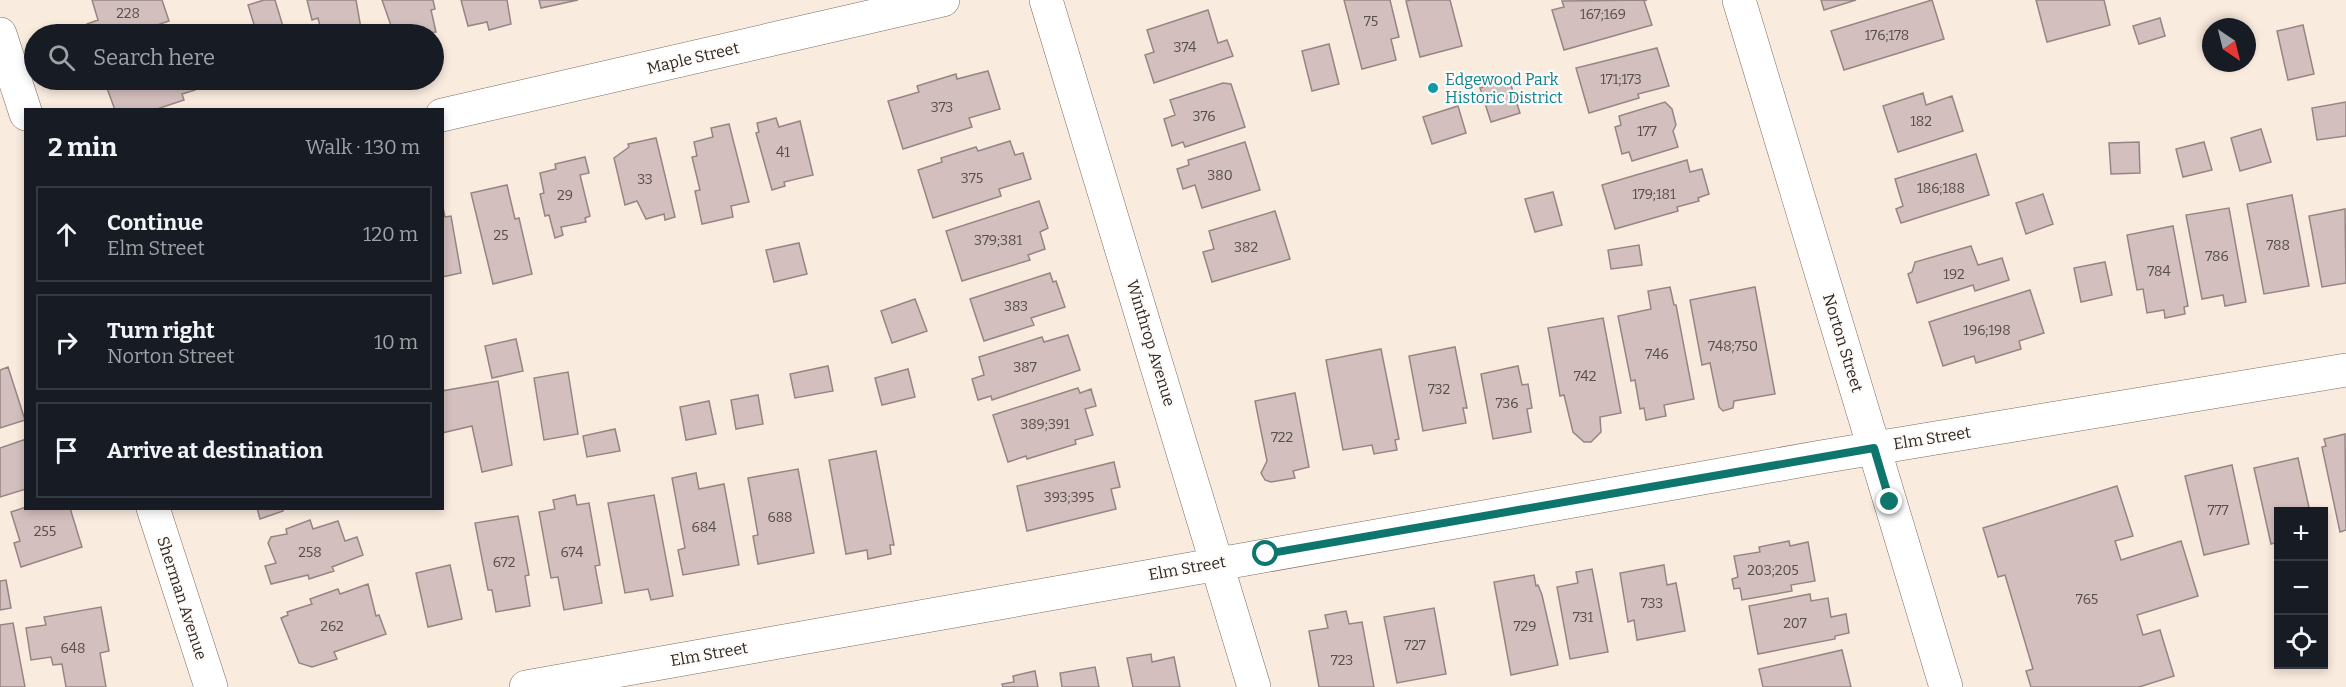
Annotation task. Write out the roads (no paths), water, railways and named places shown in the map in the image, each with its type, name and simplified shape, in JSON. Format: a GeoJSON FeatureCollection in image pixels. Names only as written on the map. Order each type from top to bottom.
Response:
{"type":"FeatureCollection","features":[{"type":"Feature","properties":{"kind":"street","name":"Maple Street"},"geometry":{"type":"LineString","coordinates":[[444,115],[943,0]]}},
{"type":"Feature","properties":{"kind":"street","name":"Winthrop Avenue"},"geometry":{"type":"LineString","coordinates":[[1046,0],[1254,687]]}},
{"type":"Feature","properties":{"kind":"street","name":"Norton Street"},"geometry":{"type":"LineString","coordinates":[[1739,0],[1946,687]]}},
{"type":"Feature","properties":{"kind":"street"},"geometry":{"type":"LineString","coordinates":[[0,34],[24,108]]}},
{"type":"Feature","properties":{"kind":"street","name":"Elm Street"},"geometry":{"type":"LineString","coordinates":[[526,687],[1217,562],[1874,448],[2346,370]]}},
{"type":"Feature","properties":{"kind":"street","name":"Sherman Avenue"},"geometry":{"type":"LineString","coordinates":[[154,510],[211,687]]}},
{"type":"Feature","properties":{"kind":"place","name":"Edgewood Park Historic District"},"geometry":{"type":"Point","coordinates":[1433,88]}}]}
